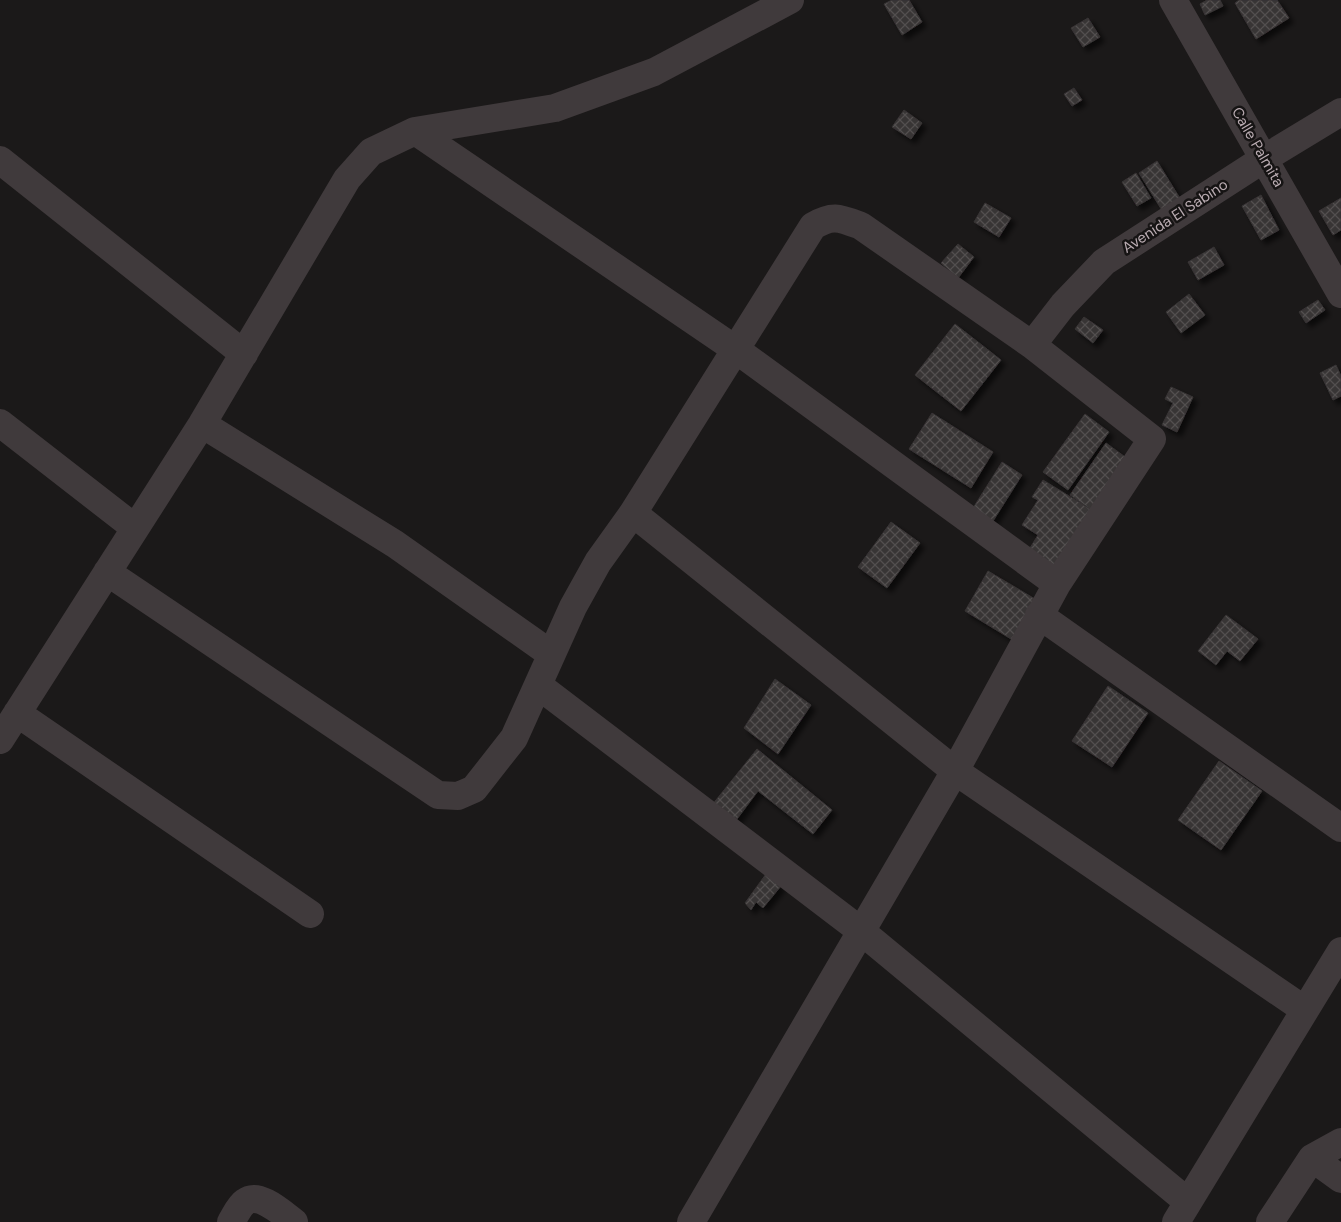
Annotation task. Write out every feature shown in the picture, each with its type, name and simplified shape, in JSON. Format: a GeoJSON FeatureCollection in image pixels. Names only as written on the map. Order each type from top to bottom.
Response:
{"type":"FeatureCollection","features":[{"type":"Feature","properties":{"kind":"street"},"geometry":{"type":"LineString","coordinates":[[0,740],[202,424],[347,179],[371,152],[415,131],[555,108],[654,72],[763,16],[790,0]]}},
{"type":"Feature","properties":{"kind":"street","name":"Calle Palmita"},"geometry":{"type":"LineString","coordinates":[[1174,0],[1341,294]]}},
{"type":"Feature","properties":{"kind":"street","name":"Avenida El Sabino"},"geometry":{"type":"LineString","coordinates":[[1032,345],[1063,305],[1104,262],[1265,158],[1341,112]]}},
{"type":"Feature","properties":{"kind":"street"},"geometry":{"type":"LineString","coordinates":[[415,131],[735,349],[1057,584]]}},
{"type":"Feature","properties":{"kind":"street"},"geometry":{"type":"LineString","coordinates":[[0,160],[244,354]]}},
{"type":"Feature","properties":{"kind":"street"},"geometry":{"type":"LineString","coordinates":[[107,572],[438,795],[458,796],[474,789],[514,738],[539,686],[551,654],[598,562],[633,513],[813,226],[826,218],[841,218],[861,226],[1032,345],[1152,439],[1057,584],[955,771],[691,1222]]}},
{"type":"Feature","properties":{"kind":"street"},"geometry":{"type":"LineString","coordinates":[[0,423],[135,528]]}},
{"type":"Feature","properties":{"kind":"street"},"geometry":{"type":"LineString","coordinates":[[202,424],[395,544],[551,654]]}},
{"type":"Feature","properties":{"kind":"street"},"geometry":{"type":"LineString","coordinates":[[633,513],[955,771],[1305,1010]]}},
{"type":"Feature","properties":{"kind":"street"},"geometry":{"type":"LineString","coordinates":[[1039,615],[1341,828]]}},
{"type":"Feature","properties":{"kind":"street"},"geometry":{"type":"LineString","coordinates":[[539,686],[861,931],[1182,1212],[1341,951]]}},
{"type":"Feature","properties":{"kind":"street"},"geometry":{"type":"LineString","coordinates":[[17,713],[310,914]]}},
{"type":"Feature","properties":{"kind":"street"},"geometry":{"type":"LineString","coordinates":[[1270,1222],[1312,1158],[1341,1142]]}},
{"type":"Feature","properties":{"kind":"street"},"geometry":{"type":"LineString","coordinates":[[1312,1158],[1341,1179]]}},
{"type":"Feature","properties":{"kind":"street"},"geometry":{"type":"LineString","coordinates":[[231,1222],[244,1202],[253,1199],[262,1201],[294,1222]]}},
{"type":"Feature","properties":{"kind":"building"},"geometry":{"type":"Polygon","coordinates":[[[892,0],[909,0],[922,22],[902,35],[884,4],[892,0]]]}},
{"type":"Feature","properties":{"kind":"building"},"geometry":{"type":"Polygon","coordinates":[[[1207,0],[1220,0],[1223,6],[1205,15],[1200,4],[1207,0]]]}},
{"type":"Feature","properties":{"kind":"building"},"geometry":{"type":"Polygon","coordinates":[[[1239,0],[1277,0],[1289,18],[1256,39],[1235,3],[1239,0]]]}},
{"type":"Feature","properties":{"kind":"building"},"geometry":{"type":"Polygon","coordinates":[[[1088,18],[1100,37],[1083,47],[1071,28],[1088,18]]]}},
{"type":"Feature","properties":{"kind":"building"},"geometry":{"type":"Polygon","coordinates":[[[1074,88],[1082,100],[1072,106],[1064,94],[1074,88]]]}},
{"type":"Feature","properties":{"kind":"building"},"geometry":{"type":"Polygon","coordinates":[[[904,110],[922,123],[911,139],[892,127],[904,110]]]}},
{"type":"Feature","properties":{"kind":"building"},"geometry":{"type":"Polygon","coordinates":[[[1157,161],[1181,200],[1163,212],[1139,173],[1157,161]]]}},
{"type":"Feature","properties":{"kind":"building"},"geometry":{"type":"Polygon","coordinates":[[[1136,173],[1151,198],[1137,206],[1122,182],[1136,173]]]}},
{"type":"Feature","properties":{"kind":"building"},"geometry":{"type":"Polygon","coordinates":[[[1261,195],[1279,230],[1261,240],[1242,206],[1261,195]]]}},
{"type":"Feature","properties":{"kind":"building"},"geometry":{"type":"Polygon","coordinates":[[[1341,198],[1341,230],[1333,235],[1319,211],[1341,198]]]}},
{"type":"Feature","properties":{"kind":"building"},"geometry":{"type":"Polygon","coordinates":[[[985,203],[1011,218],[999,237],[974,222],[985,203]]]}},
{"type":"Feature","properties":{"kind":"building"},"geometry":{"type":"Polygon","coordinates":[[[958,244],[974,257],[958,278],[941,263],[958,244]]]}},
{"type":"Feature","properties":{"kind":"building"},"geometry":{"type":"Polygon","coordinates":[[[1214,247],[1224,265],[1198,280],[1188,262],[1214,247]]]}},
{"type":"Feature","properties":{"kind":"building"},"geometry":{"type":"Polygon","coordinates":[[[1189,294],[1205,315],[1181,333],[1166,312],[1189,294]]]}},
{"type":"Feature","properties":{"kind":"building"},"geometry":{"type":"Polygon","coordinates":[[[1318,300],[1325,310],[1306,323],[1299,312],[1318,300]]]}},
{"type":"Feature","properties":{"kind":"building"},"geometry":{"type":"Polygon","coordinates":[[[1084,317],[1103,330],[1093,343],[1075,329],[1084,317]]]}},
{"type":"Feature","properties":{"kind":"building"},"geometry":{"type":"Polygon","coordinates":[[[955,324],[1001,360],[961,411],[915,375],[955,324]]]}},
{"type":"Feature","properties":{"kind":"building"},"geometry":{"type":"Polygon","coordinates":[[[1336,365],[1341,376],[1341,396],[1333,400],[1320,373],[1336,365]]]}},
{"type":"Feature","properties":{"kind":"building"},"geometry":{"type":"Polygon","coordinates":[[[1171,387],[1193,397],[1177,432],[1162,425],[1173,403],[1165,399],[1171,387]]]}},
{"type":"Feature","properties":{"kind":"building"},"geometry":{"type":"Polygon","coordinates":[[[932,413],[993,452],[971,488],[909,449],[932,413]]]}},
{"type":"Feature","properties":{"kind":"building"},"geometry":{"type":"Polygon","coordinates":[[[1085,414],[1109,432],[1068,490],[1043,472],[1085,414]]]}},
{"type":"Feature","properties":{"kind":"building"},"geometry":{"type":"Polygon","coordinates":[[[1106,443],[1132,462],[1096,513],[1070,495],[1106,443]]]}},
{"type":"Feature","properties":{"kind":"building"},"geometry":{"type":"Polygon","coordinates":[[[1002,462],[1022,475],[988,529],[968,516],[1002,462]]]}},
{"type":"Feature","properties":{"kind":"building"},"geometry":{"type":"Polygon","coordinates":[[[1043,480],[1095,512],[1055,575],[1025,556],[1038,535],[1022,525],[1038,500],[1032,497],[1043,480]]]}},
{"type":"Feature","properties":{"kind":"building"},"geometry":{"type":"Polygon","coordinates":[[[891,522],[920,543],[887,588],[858,567],[891,522]]]}},
{"type":"Feature","properties":{"kind":"building"},"geometry":{"type":"Polygon","coordinates":[[[988,571],[1040,602],[1016,642],[965,611],[988,571]]]}},
{"type":"Feature","properties":{"kind":"building"},"geometry":{"type":"Polygon","coordinates":[[[1226,615],[1258,639],[1240,661],[1227,651],[1216,665],[1198,651],[1226,615]]]}},
{"type":"Feature","properties":{"kind":"building"},"geometry":{"type":"Polygon","coordinates":[[[775,679],[811,705],[778,754],[744,728],[775,679]]]}},
{"type":"Feature","properties":{"kind":"building"},"geometry":{"type":"Polygon","coordinates":[[[1108,686],[1148,713],[1112,767],[1072,741],[1108,686]]]}},
{"type":"Feature","properties":{"kind":"building"},"geometry":{"type":"Polygon","coordinates":[[[757,749],[832,810],[813,834],[758,791],[734,823],[712,805],[757,749]]]}},
{"type":"Feature","properties":{"kind":"building"},"geometry":{"type":"Polygon","coordinates":[[[1219,761],[1262,791],[1221,850],[1178,820],[1219,761]]]}},
{"type":"Feature","properties":{"kind":"building"},"geometry":{"type":"Polygon","coordinates":[[[766,874],[781,886],[763,908],[756,902],[751,910],[745,903],[766,874]]]}}]}
